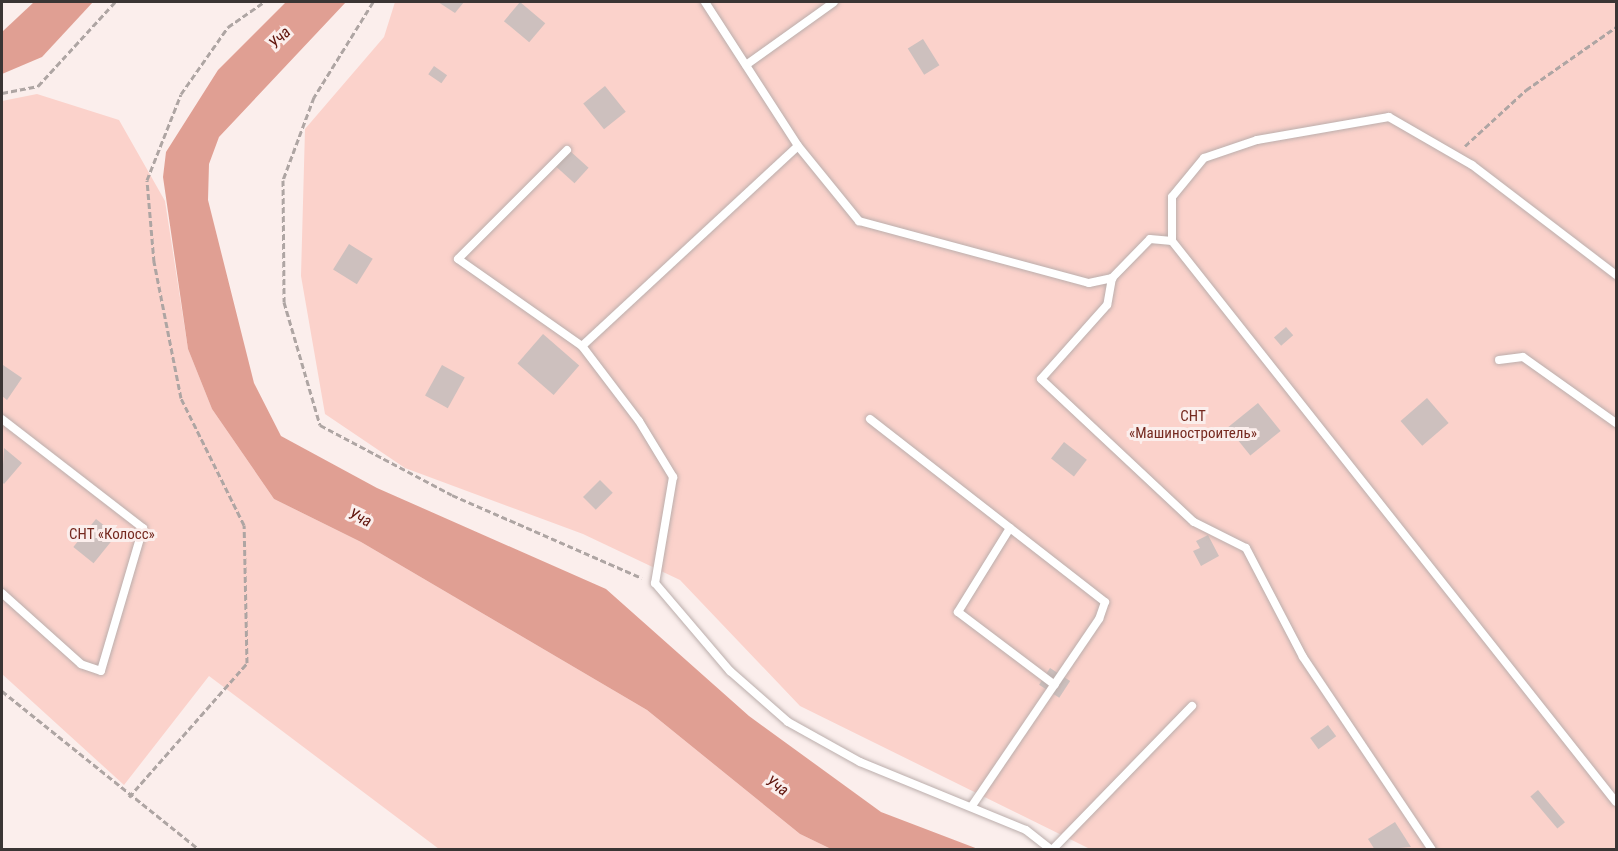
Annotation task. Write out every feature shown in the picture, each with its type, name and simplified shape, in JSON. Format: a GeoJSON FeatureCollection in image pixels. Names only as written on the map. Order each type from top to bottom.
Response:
{"type":"FeatureCollection","features":[{"type":"Feature","properties":{"kind":"lane"},"geometry":{"type":"LineString","coordinates":[[705,2],[798,146],[859,221],[1089,283],[1112,278],[1150,239],[1172,241]]}},
{"type":"Feature","properties":{"kind":"lane"},"geometry":{"type":"LineString","coordinates":[[746,65],[834,2]]}},
{"type":"Feature","properties":{"kind":"lane"},"geometry":{"type":"LineString","coordinates":[[1617,276],[1455,155],[1389,117],[1257,140],[1204,158],[1172,197],[1172,241],[1617,802]]}},
{"type":"Feature","properties":{"kind":"lane"},"geometry":{"type":"LineString","coordinates":[[582,346],[798,146]]}},
{"type":"Feature","properties":{"kind":"lane"},"geometry":{"type":"LineString","coordinates":[[567,150],[458,259],[582,346],[673,477],[655,584],[730,671],[788,722],[860,762],[1026,830],[1052,849],[1192,706]]}},
{"type":"Feature","properties":{"kind":"lane"},"geometry":{"type":"LineString","coordinates":[[1112,278],[1107,305],[1041,380],[1194,522],[1246,548],[1303,657],[1432,849]]}},
{"type":"Feature","properties":{"kind":"lane"},"geometry":{"type":"LineString","coordinates":[[1499,360],[1523,357],[1617,423]]}},
{"type":"Feature","properties":{"kind":"lane"},"geometry":{"type":"LineString","coordinates":[[2,419],[143,528],[101,670],[81,664],[2,593]]}},
{"type":"Feature","properties":{"kind":"lane"},"geometry":{"type":"LineString","coordinates":[[870,419],[1105,602],[1055,685],[971,807]]}},
{"type":"Feature","properties":{"kind":"lane"},"geometry":{"type":"LineString","coordinates":[[1011,528],[958,612],[1055,685]]}},
{"type":"Feature","properties":{"kind":"path"},"geometry":{"type":"LineString","coordinates":[[2,93],[38,86],[115,2]]}},
{"type":"Feature","properties":{"kind":"path"},"geometry":{"type":"LineString","coordinates":[[129,797],[247,663],[244,525],[181,398],[154,262],[147,180],[181,94],[228,27],[264,2]]}},
{"type":"Feature","properties":{"kind":"path"},"geometry":{"type":"LineString","coordinates":[[373,2],[314,97],[283,180],[284,302],[320,425],[452,495],[655,584]]}},
{"type":"Feature","properties":{"kind":"path"},"geometry":{"type":"LineString","coordinates":[[1455,155],[1526,90],[1617,27]]}},
{"type":"Feature","properties":{"kind":"path"},"geometry":{"type":"LineString","coordinates":[[2,691],[129,797],[200,849]]}},
{"type":"Feature","properties":{"kind":"green space","name":"СНТ «Машиностроитель»"},"geometry":{"type":"Polygon","coordinates":[[[395,2],[1616,2],[1616,849],[1090,849],[800,706],[680,580],[583,534],[405,468],[325,414],[301,276],[305,129],[384,37],[395,2]]]}},
{"type":"Feature","properties":{"kind":"green space","name":"СНТ «Колосс»"},"geometry":{"type":"Polygon","coordinates":[[[37,94],[119,120],[165,201],[188,349],[212,409],[274,499],[361,542],[647,710],[800,834],[831,849],[439,849],[209,676],[124,785],[2,674],[2,101],[37,94]]]}},
{"type":"Feature","properties":{"kind":"water"},"geometry":{"type":"Polygon","coordinates":[[[34,2],[93,2],[42,57],[2,74],[2,32],[34,2]]]}},
{"type":"Feature","properties":{"kind":"water","name":"Уча"},"geometry":{"type":"Polygon","coordinates":[[[286,2],[346,2],[219,137],[209,164],[208,200],[254,383],[281,436],[377,488],[606,589],[749,716],[881,812],[978,849],[831,849],[800,834],[647,710],[361,542],[274,499],[212,409],[188,349],[163,177],[166,152],[218,70],[286,2]]]}},
{"type":"Feature","properties":{"kind":"building"},"geometry":{"type":"Polygon","coordinates":[[[438,2],[464,2],[455,13],[438,2]]]}},
{"type":"Feature","properties":{"kind":"building"},"geometry":{"type":"Polygon","coordinates":[[[520,2],[545,23],[529,42],[504,21],[520,2]]]}},
{"type":"Feature","properties":{"kind":"building"},"geometry":{"type":"Polygon","coordinates":[[[923,39],[939,65],[924,75],[908,49],[923,39]]]}},
{"type":"Feature","properties":{"kind":"building"},"geometry":{"type":"Polygon","coordinates":[[[434,66],[447,75],[441,83],[428,74],[434,66]]]}},
{"type":"Feature","properties":{"kind":"building"},"geometry":{"type":"Polygon","coordinates":[[[605,86],[626,112],[604,129],[583,104],[605,86]]]}},
{"type":"Feature","properties":{"kind":"building"},"geometry":{"type":"Polygon","coordinates":[[[570,151],[589,168],[575,183],[556,167],[570,151]]]}},
{"type":"Feature","properties":{"kind":"building"},"geometry":{"type":"Polygon","coordinates":[[[349,244],[373,259],[357,284],[333,269],[349,244]]]}},
{"type":"Feature","properties":{"kind":"building"},"geometry":{"type":"Polygon","coordinates":[[[1286,327],[1293,335],[1281,346],[1274,337],[1286,327]]]}},
{"type":"Feature","properties":{"kind":"building"},"geometry":{"type":"Polygon","coordinates":[[[543,334],[579,365],[554,395],[517,363],[543,334]]]}},
{"type":"Feature","properties":{"kind":"building"},"geometry":{"type":"Polygon","coordinates":[[[3,365],[22,378],[7,400],[2,396],[3,365]]]}},
{"type":"Feature","properties":{"kind":"building"},"geometry":{"type":"Polygon","coordinates":[[[442,365],[465,378],[448,408],[425,396],[442,365]]]}},
{"type":"Feature","properties":{"kind":"building"},"geometry":{"type":"Polygon","coordinates":[[[1427,398],[1449,423],[1422,446],[1401,421],[1427,398]]]}},
{"type":"Feature","properties":{"kind":"building"},"geometry":{"type":"Polygon","coordinates":[[[1258,403],[1281,431],[1250,456],[1228,428],[1258,403]]]}},
{"type":"Feature","properties":{"kind":"building"},"geometry":{"type":"Polygon","coordinates":[[[1064,442],[1087,460],[1074,476],[1051,459],[1064,442]]]}},
{"type":"Feature","properties":{"kind":"building"},"geometry":{"type":"Polygon","coordinates":[[[4,448],[22,463],[4,484],[2,482],[4,448]]]}},
{"type":"Feature","properties":{"kind":"building"},"geometry":{"type":"Polygon","coordinates":[[[600,480],[613,493],[596,510],[583,497],[600,480]]]}},
{"type":"Feature","properties":{"kind":"building"},"geometry":{"type":"Polygon","coordinates":[[[96,519],[116,535],[94,563],[73,547],[96,519]]]}},
{"type":"Feature","properties":{"kind":"building"},"geometry":{"type":"Polygon","coordinates":[[[1208,535],[1219,556],[1201,566],[1193,551],[1200,548],[1196,541],[1208,535]]]}},
{"type":"Feature","properties":{"kind":"building"},"geometry":{"type":"Polygon","coordinates":[[[1050,668],[1070,681],[1059,698],[1039,685],[1050,668]]]}},
{"type":"Feature","properties":{"kind":"building"},"geometry":{"type":"Polygon","coordinates":[[[1328,725],[1336,736],[1318,749],[1310,738],[1328,725]]]}},
{"type":"Feature","properties":{"kind":"building"},"geometry":{"type":"Polygon","coordinates":[[[1538,790],[1565,822],[1557,829],[1530,796],[1538,790]]]}},
{"type":"Feature","properties":{"kind":"building"},"geometry":{"type":"Polygon","coordinates":[[[1395,822],[1411,847],[1375,850],[1368,839],[1395,822]]]}}]}
